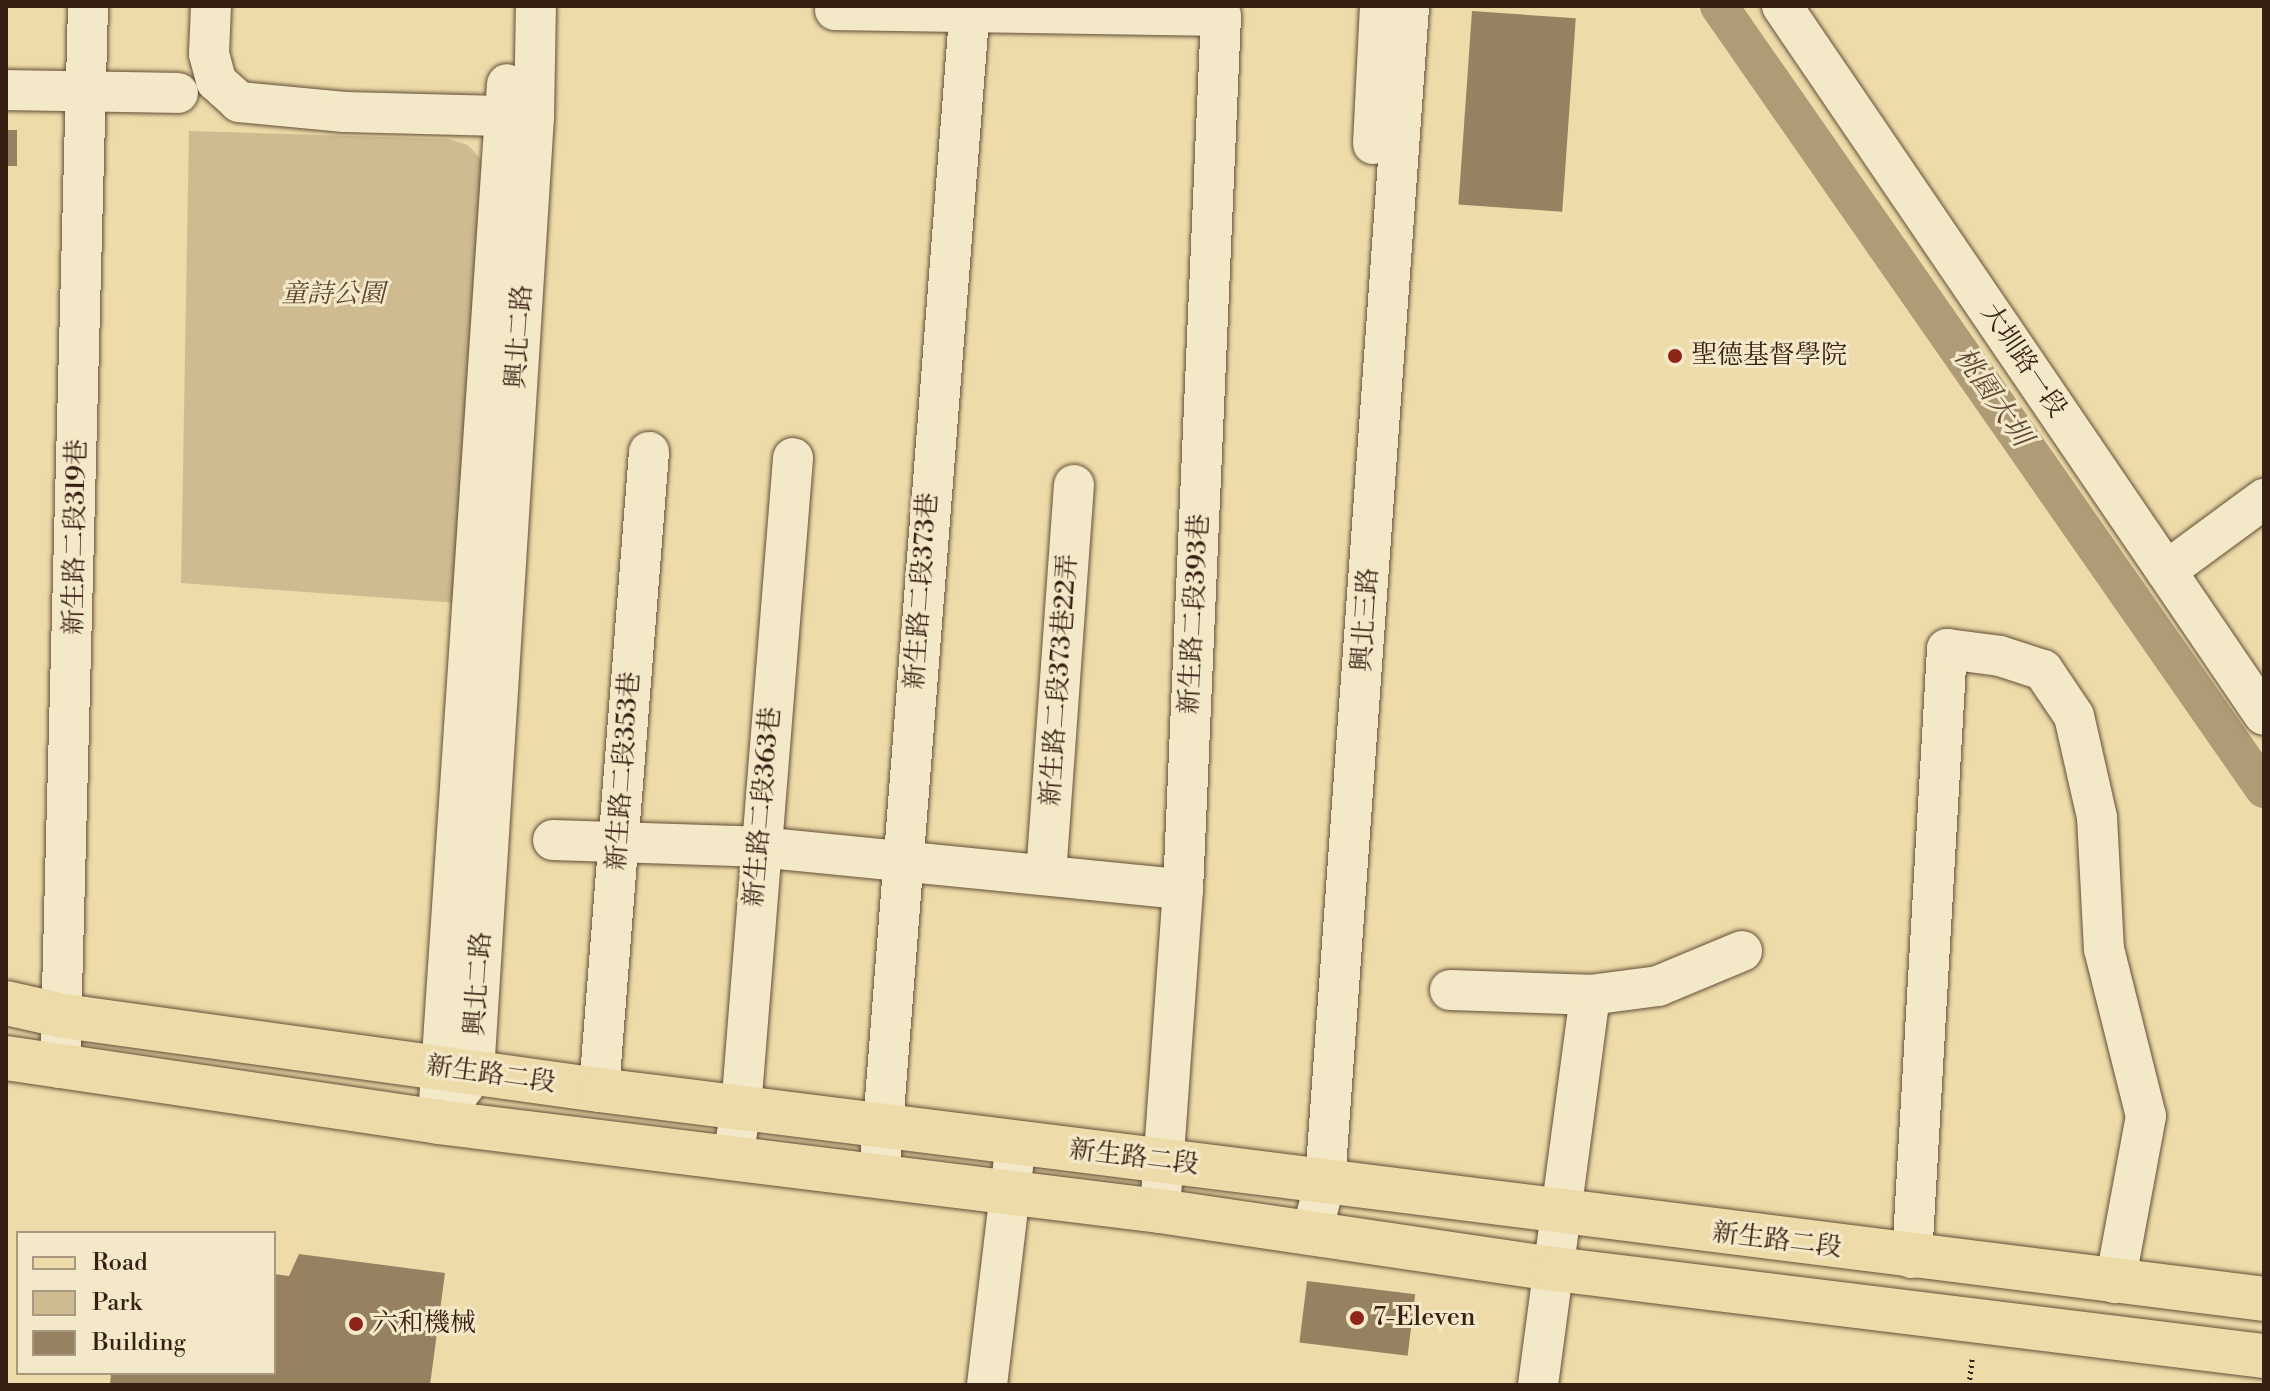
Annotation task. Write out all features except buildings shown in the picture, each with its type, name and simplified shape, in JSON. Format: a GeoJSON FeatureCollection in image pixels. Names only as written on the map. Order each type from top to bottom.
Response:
{"type":"FeatureCollection","features":[{"type":"Feature","properties":{"kind":"main road","name":"新生路二段"},"geometry":{"type":"LineString","coordinates":[[6,1003],[64,1016],[885,1128],[1912,1258],[2264,1299]]}},
{"type":"Feature","properties":{"kind":"main road","name":"新生路二段"},"geometry":{"type":"LineString","coordinates":[[6,1058],[438,1122],[1160,1211],[1555,1269],[2264,1356]]}},
{"type":"Feature","properties":{"kind":"street","name":"新生路二段319巷"},"geometry":{"type":"LineString","coordinates":[[60,1068],[64,1016],[88,6]]}},
{"type":"Feature","properties":{"kind":"street"},"geometry":{"type":"LineString","coordinates":[[211,6],[209,54],[216,81],[239,102],[520,118]]}},
{"type":"Feature","properties":{"kind":"street","name":"興北二路"},"geometry":{"type":"LineString","coordinates":[[509,6],[520,118]]}},
{"type":"Feature","properties":{"kind":"street","name":"興北二路"},"geometry":{"type":"LineString","coordinates":[[438,1122],[457,1070],[520,118],[536,6]]}},
{"type":"Feature","properties":{"kind":"street"},"geometry":{"type":"LineString","coordinates":[[1312,1182],[1380,6]]}},
{"type":"Feature","properties":{"kind":"street","name":"興北三路"},"geometry":{"type":"LineString","coordinates":[[1312,1232],[1312,1182],[1409,6]]}},
{"type":"Feature","properties":{"kind":"street","name":"大圳路一段"},"geometry":{"type":"LineString","coordinates":[[1782,6],[2264,715]]}},
{"type":"Feature","properties":{"kind":"street"},"geometry":{"type":"LineString","coordinates":[[835,10],[970,9]]}},
{"type":"Feature","properties":{"kind":"street","name":"新生路二段393巷"},"geometry":{"type":"LineString","coordinates":[[970,9],[1221,16],[1183,889],[1160,1211]]}},
{"type":"Feature","properties":{"kind":"street","name":"新生路二段373巷"},"geometry":{"type":"LineString","coordinates":[[879,1177],[970,9]]}},
{"type":"Feature","properties":{"kind":"street"},"geometry":{"type":"LineString","coordinates":[[6,90],[178,93]]}},
{"type":"Feature","properties":{"kind":"street","name":"新生路二段353巷"},"geometry":{"type":"LineString","coordinates":[[599,1090],[649,452]]}},
{"type":"Feature","properties":{"kind":"street","name":"新生路二段363巷"},"geometry":{"type":"LineString","coordinates":[[733,1156],[741,1109],[759,847],[793,458]]}},
{"type":"Feature","properties":{"kind":"street","name":"新生路二段373巷22弄"},"geometry":{"type":"LineString","coordinates":[[1046,875],[1074,485]]}},
{"type":"Feature","properties":{"kind":"street"},"geometry":{"type":"LineString","coordinates":[[2166,571],[2264,499]]}},
{"type":"Feature","properties":{"kind":"street"},"geometry":{"type":"LineString","coordinates":[[1912,1258],[1947,649],[2000,656],[2043,670],[2074,716],[2097,817],[2104,949],[2146,1116],[2115,1283]]}},
{"type":"Feature","properties":{"kind":"street"},"geometry":{"type":"LineString","coordinates":[[553,840],[759,847],[902,864],[1183,889]]}},
{"type":"Feature","properties":{"kind":"street"},"geometry":{"type":"LineString","coordinates":[[1450,990],[1590,995],[1658,986],[1742,951]]}},
{"type":"Feature","properties":{"kind":"street"},"geometry":{"type":"LineString","coordinates":[[1538,1385],[1590,995]]}},
{"type":"Feature","properties":{"kind":"street"},"geometry":{"type":"LineString","coordinates":[[987,1385],[1016,1143]]}},
{"type":"Feature","properties":{"kind":"green space","name":"童詩公園"},"geometry":{"type":"Polygon","coordinates":[[[189,131],[448,139],[468,145],[483,162],[458,603],[181,583],[189,131]]]}},
{"type":"Feature","properties":{"kind":"waterway","name":"桃園大圳"},"geometry":{"type":"LineString","coordinates":[[1719,6],[2264,789]]}},
{"type":"Feature","properties":{"kind":"place","name":"聖德基督學院"},"geometry":{"type":"Point","coordinates":[1675,356]}},
{"type":"Feature","properties":{"kind":"place","name":"7-Eleven"},"geometry":{"type":"Point","coordinates":[1357,1318]}},
{"type":"Feature","properties":{"kind":"place","name":"六和機械"},"geometry":{"type":"Point","coordinates":[356,1324]}}]}
